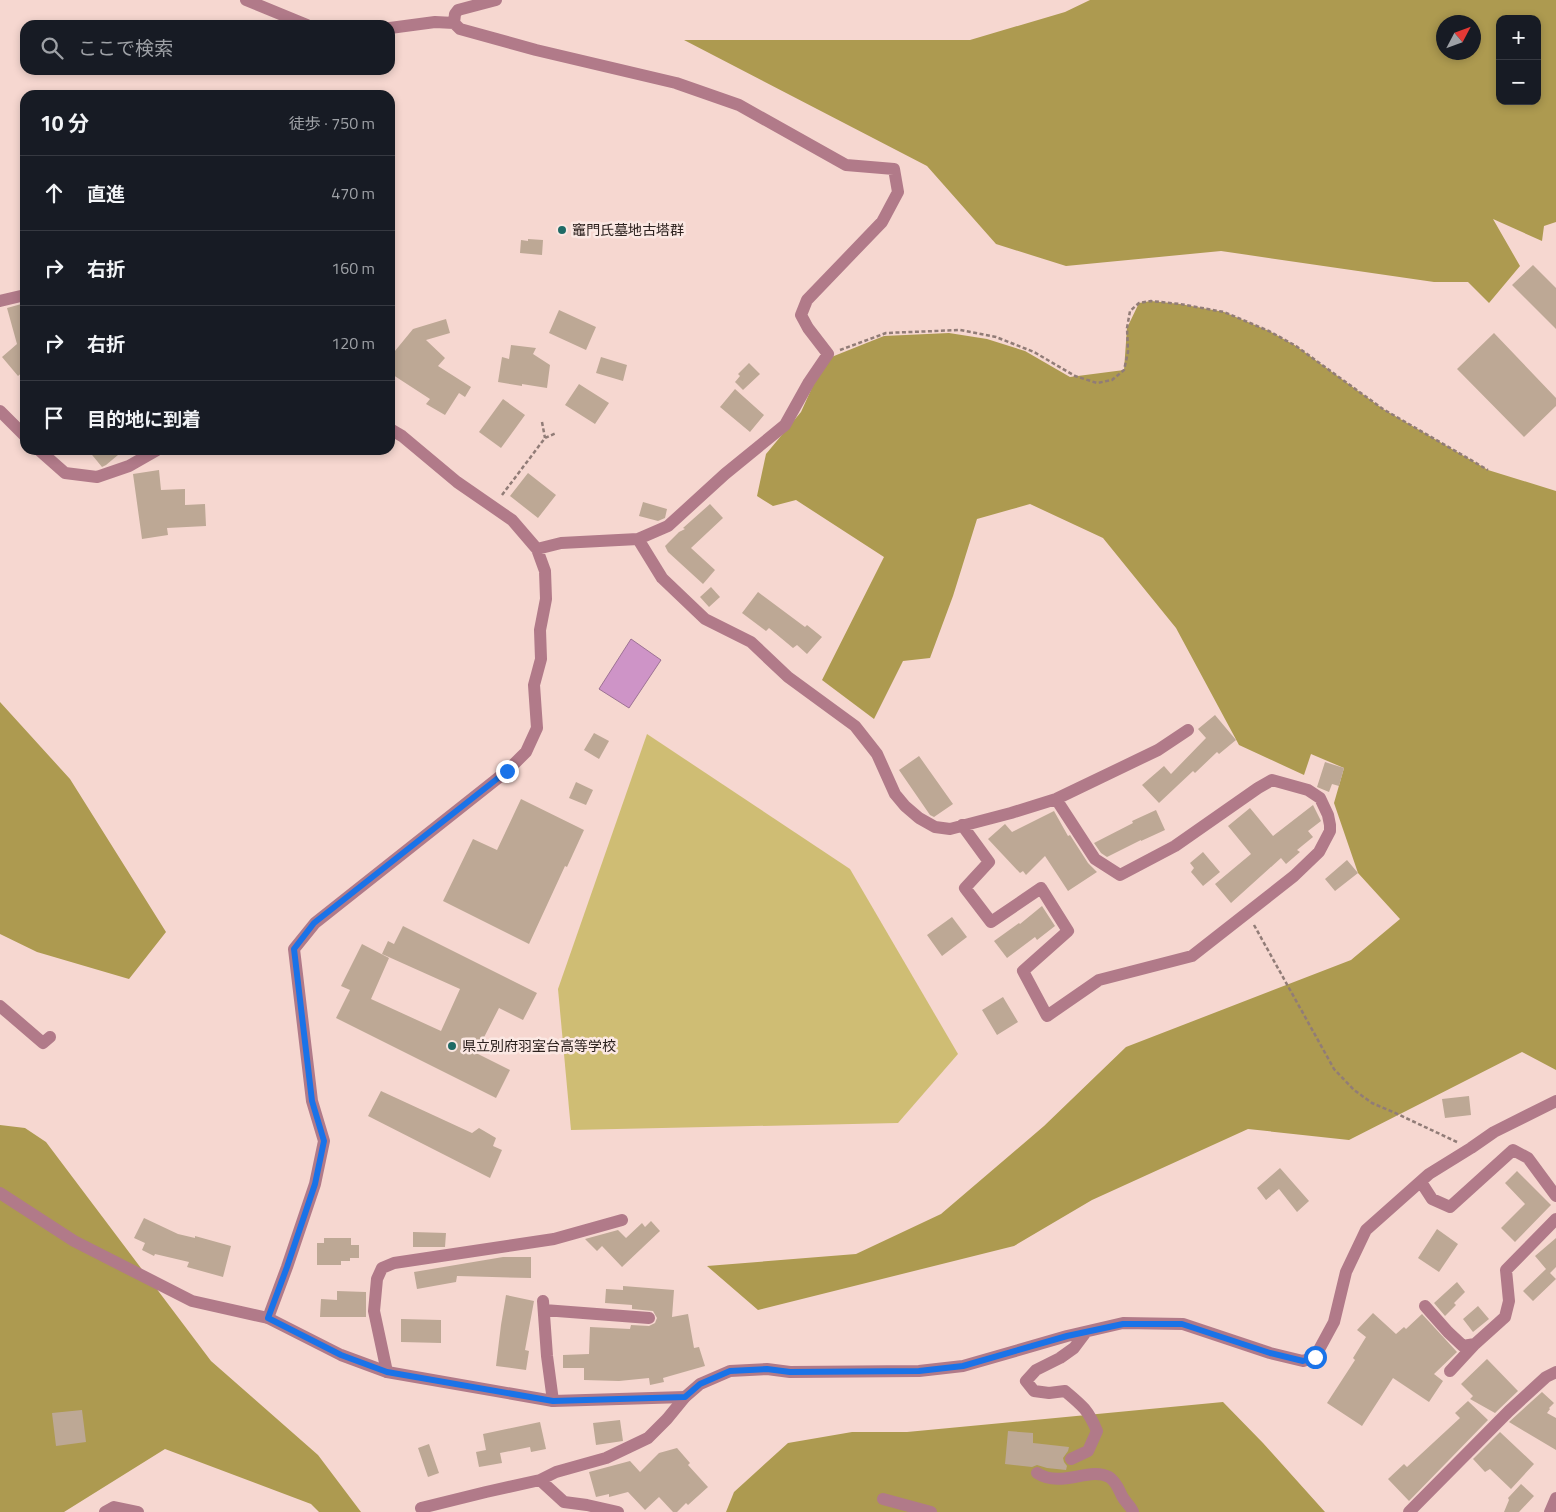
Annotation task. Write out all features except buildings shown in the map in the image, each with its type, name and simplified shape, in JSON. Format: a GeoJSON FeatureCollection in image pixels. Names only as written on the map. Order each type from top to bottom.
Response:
{"type":"FeatureCollection","features":[{"type":"Feature","properties":{"kind":"street"},"geometry":{"type":"LineString","coordinates":[[246,0],[295,20]]}},
{"type":"Feature","properties":{"kind":"street"},"geometry":{"type":"LineString","coordinates":[[454,23],[455,14],[458,10],[496,0]]}},
{"type":"Feature","properties":{"kind":"street"},"geometry":{"type":"LineString","coordinates":[[395,27],[435,22],[454,23],[460,29],[536,50],[676,83],[739,105],[846,164],[894,169],[898,192],[882,222],[807,300],[801,315],[808,328],[828,354],[808,382],[785,424],[725,474],[668,526],[638,539],[561,543],[537,549]]}},
{"type":"Feature","properties":{"kind":"street"},"geometry":{"type":"LineString","coordinates":[[0,301],[20,296]]}},
{"type":"Feature","properties":{"kind":"street"},"geometry":{"type":"LineString","coordinates":[[0,411],[20,431]]}},
{"type":"Feature","properties":{"kind":"street"},"geometry":{"type":"LineString","coordinates":[[268,1318],[315,1184],[324,1141],[312,1101],[294,949],[314,923],[507,771],[526,752],[537,728],[534,685],[541,659],[540,630],[546,599],[545,571],[537,549],[512,520],[457,482],[395,432]]}},
{"type":"Feature","properties":{"kind":"street"},"geometry":{"type":"LineString","coordinates":[[45,455],[65,473],[97,476],[129,466],[148,455]]}},
{"type":"Feature","properties":{"kind":"street"},"geometry":{"type":"LineString","coordinates":[[638,539],[662,578],[705,619],[752,642],[788,676],[856,726],[877,754],[895,794],[919,818],[936,827],[950,829],[1056,799],[1158,750],[1188,730]]}},
{"type":"Feature","properties":{"kind":"street"},"geometry":{"type":"LineString","coordinates":[[962,825],[990,862],[965,888],[990,922],[1041,888],[1068,931],[1022,971],[1047,1016],[1099,980],[1192,956],[1294,876],[1319,852],[1330,831],[1328,815],[1320,798],[1308,790],[1272,780],[1175,846],[1120,875],[1096,859],[1056,799]]}},
{"type":"Feature","properties":{"kind":"street"},"geometry":{"type":"LineString","coordinates":[[0,1006],[43,1043],[50,1037]]}},
{"type":"Feature","properties":{"kind":"street"},"geometry":{"type":"LineString","coordinates":[[421,1508],[540,1480],[556,1472],[606,1458],[648,1438],[685,1397],[700,1384],[730,1371],[767,1369],[790,1372],[919,1371],[963,1366],[1086,1332],[1123,1324],[1182,1324],[1270,1353],[1303,1361],[1315,1357],[1334,1322],[1346,1272],[1366,1230],[1429,1174],[1494,1132],[1556,1101]]}},
{"type":"Feature","properties":{"kind":"street"},"geometry":{"type":"LineString","coordinates":[[1421,1182],[1432,1199],[1450,1207],[1514,1150],[1528,1158],[1556,1196]]}},
{"type":"Feature","properties":{"kind":"street"},"geometry":{"type":"LineString","coordinates":[[0,1193],[74,1241],[192,1301],[268,1318],[341,1355],[387,1372],[553,1401],[685,1397]]}},
{"type":"Feature","properties":{"kind":"street"},"geometry":{"type":"LineString","coordinates":[[1450,1371],[1475,1344],[1505,1317],[1509,1301],[1506,1270],[1556,1219]]}},
{"type":"Feature","properties":{"kind":"street"},"geometry":{"type":"LineString","coordinates":[[387,1372],[374,1312],[377,1278],[382,1268],[394,1263],[554,1239],[622,1220]]}},
{"type":"Feature","properties":{"kind":"street"},"geometry":{"type":"LineString","coordinates":[[553,1401],[547,1356],[544,1305],[649,1318]]}},
{"type":"Feature","properties":{"kind":"street"},"geometry":{"type":"LineString","coordinates":[[1425,1306],[1463,1346],[1475,1344]]}},
{"type":"Feature","properties":{"kind":"street"},"geometry":{"type":"LineString","coordinates":[[1071,1459],[1088,1451],[1097,1431],[1089,1414],[1079,1402],[1065,1391],[1049,1393],[1034,1391],[1026,1382],[1036,1370],[1060,1358],[1074,1348],[1086,1332]]}},
{"type":"Feature","properties":{"kind":"street"},"geometry":{"type":"LineString","coordinates":[[1409,1512],[1509,1411],[1546,1378],[1556,1372]]}},
{"type":"Feature","properties":{"kind":"street"},"geometry":{"type":"LineString","coordinates":[[1037,1473],[1045,1478],[1064,1479],[1098,1474],[1109,1477],[1133,1509],[1133,1512]]}},
{"type":"Feature","properties":{"kind":"street"},"geometry":{"type":"LineString","coordinates":[[540,1480],[564,1502],[618,1512]]}},
{"type":"Feature","properties":{"kind":"street"},"geometry":{"type":"LineString","coordinates":[[1550,1512],[1556,1498]]}},
{"type":"Feature","properties":{"kind":"street"},"geometry":{"type":"LineString","coordinates":[[883,1500],[931,1512]]}},
{"type":"Feature","properties":{"kind":"street"},"geometry":{"type":"LineString","coordinates":[[104,1512],[114,1507],[138,1512]]}},
{"type":"Feature","properties":{"kind":"path"},"geometry":{"type":"LineString","coordinates":[[828,354],[886,333],[960,330],[996,337],[1034,352],[1075,376],[1097,383],[1112,380],[1124,370],[1128,352],[1127,328],[1130,311],[1139,303],[1151,301],[1180,304],[1224,312],[1269,331],[1296,346],[1383,409],[1488,470]]}},
{"type":"Feature","properties":{"kind":"path"},"geometry":{"type":"LineString","coordinates":[[542,422],[545,438]]}},
{"type":"Feature","properties":{"kind":"path"},"geometry":{"type":"LineString","coordinates":[[493,506],[545,438],[556,433]]}},
{"type":"Feature","properties":{"kind":"path"},"geometry":{"type":"LineString","coordinates":[[1247,913],[1334,1069],[1354,1090],[1372,1103],[1471,1148]]}},
{"type":"Feature","properties":{"kind":"shaded area"},"geometry":{"type":"Polygon","coordinates":[[[1090,0],[1556,0],[1556,222],[1544,226],[1542,241],[1493,219],[1520,266],[1489,303],[1468,282],[1434,282],[1221,251],[1066,266],[996,244],[927,166],[684,40],[970,40],[1065,12],[1090,0]]]}},
{"type":"Feature","properties":{"kind":"shaded area"},"geometry":{"type":"Polygon","coordinates":[[[1151,301],[1224,312],[1269,331],[1296,346],[1383,409],[1488,470],[1556,491],[1556,1070],[1522,1052],[1349,1140],[1248,1129],[1092,1200],[1014,1246],[758,1310],[707,1266],[856,1254],[941,1214],[1044,1126],[1126,1047],[1351,960],[1400,919],[1358,873],[1334,803],[1344,768],[1311,754],[1304,775],[1239,745],[1176,628],[1103,538],[1030,504],[977,519],[953,596],[930,658],[903,661],[874,719],[822,680],[884,557],[796,500],[773,506],[757,496],[766,454],[801,412],[815,381],[829,358],[884,336],[949,333],[987,339],[1025,351],[1070,377],[1124,370],[1127,328],[1139,303],[1151,301]]]}},
{"type":"Feature","properties":{"kind":"shaded area"},"geometry":{"type":"Polygon","coordinates":[[[631,639],[661,660],[629,708],[599,689],[631,639]]]}},
{"type":"Feature","properties":{"kind":"shaded area"},"geometry":{"type":"Polygon","coordinates":[[[0,702],[70,779],[166,932],[129,979],[37,952],[0,934],[0,702]]]}},
{"type":"Feature","properties":{"kind":"shaded area"},"geometry":{"type":"Polygon","coordinates":[[[647,734],[850,869],[958,1054],[898,1123],[571,1130],[558,989],[647,734]]]}},
{"type":"Feature","properties":{"kind":"shaded area"},"geometry":{"type":"Polygon","coordinates":[[[0,1125],[25,1128],[46,1142],[211,1361],[318,1455],[361,1512],[319,1512],[311,1504],[165,1449],[64,1512],[0,1512],[0,1125]]]}},
{"type":"Feature","properties":{"kind":"shaded area"},"geometry":{"type":"Polygon","coordinates":[[[1223,1402],[1325,1512],[726,1512],[734,1492],[788,1443],[852,1432],[907,1432],[1223,1402]]]}},
{"type":"Feature","properties":{"kind":"place","name":"竈門氏墓地古塔群"},"geometry":{"type":"Point","coordinates":[562,230]}},
{"type":"Feature","properties":{"kind":"place","name":"県立別府羽室台高等学校"},"geometry":{"type":"Point","coordinates":[452,1046]}},
{"type":"Feature","properties":{"kind":"route"},"geometry":{"type":"LineString","coordinates":[[507,771],[314,923],[294,949],[312,1101],[324,1141],[315,1184],[268,1318],[341,1355],[387,1372],[553,1401],[685,1397],[700,1384],[730,1371],[767,1369],[790,1372],[919,1371],[963,1366],[1067,1336],[1123,1324],[1182,1324],[1270,1353],[1303,1361],[1315,1357]]}}]}
